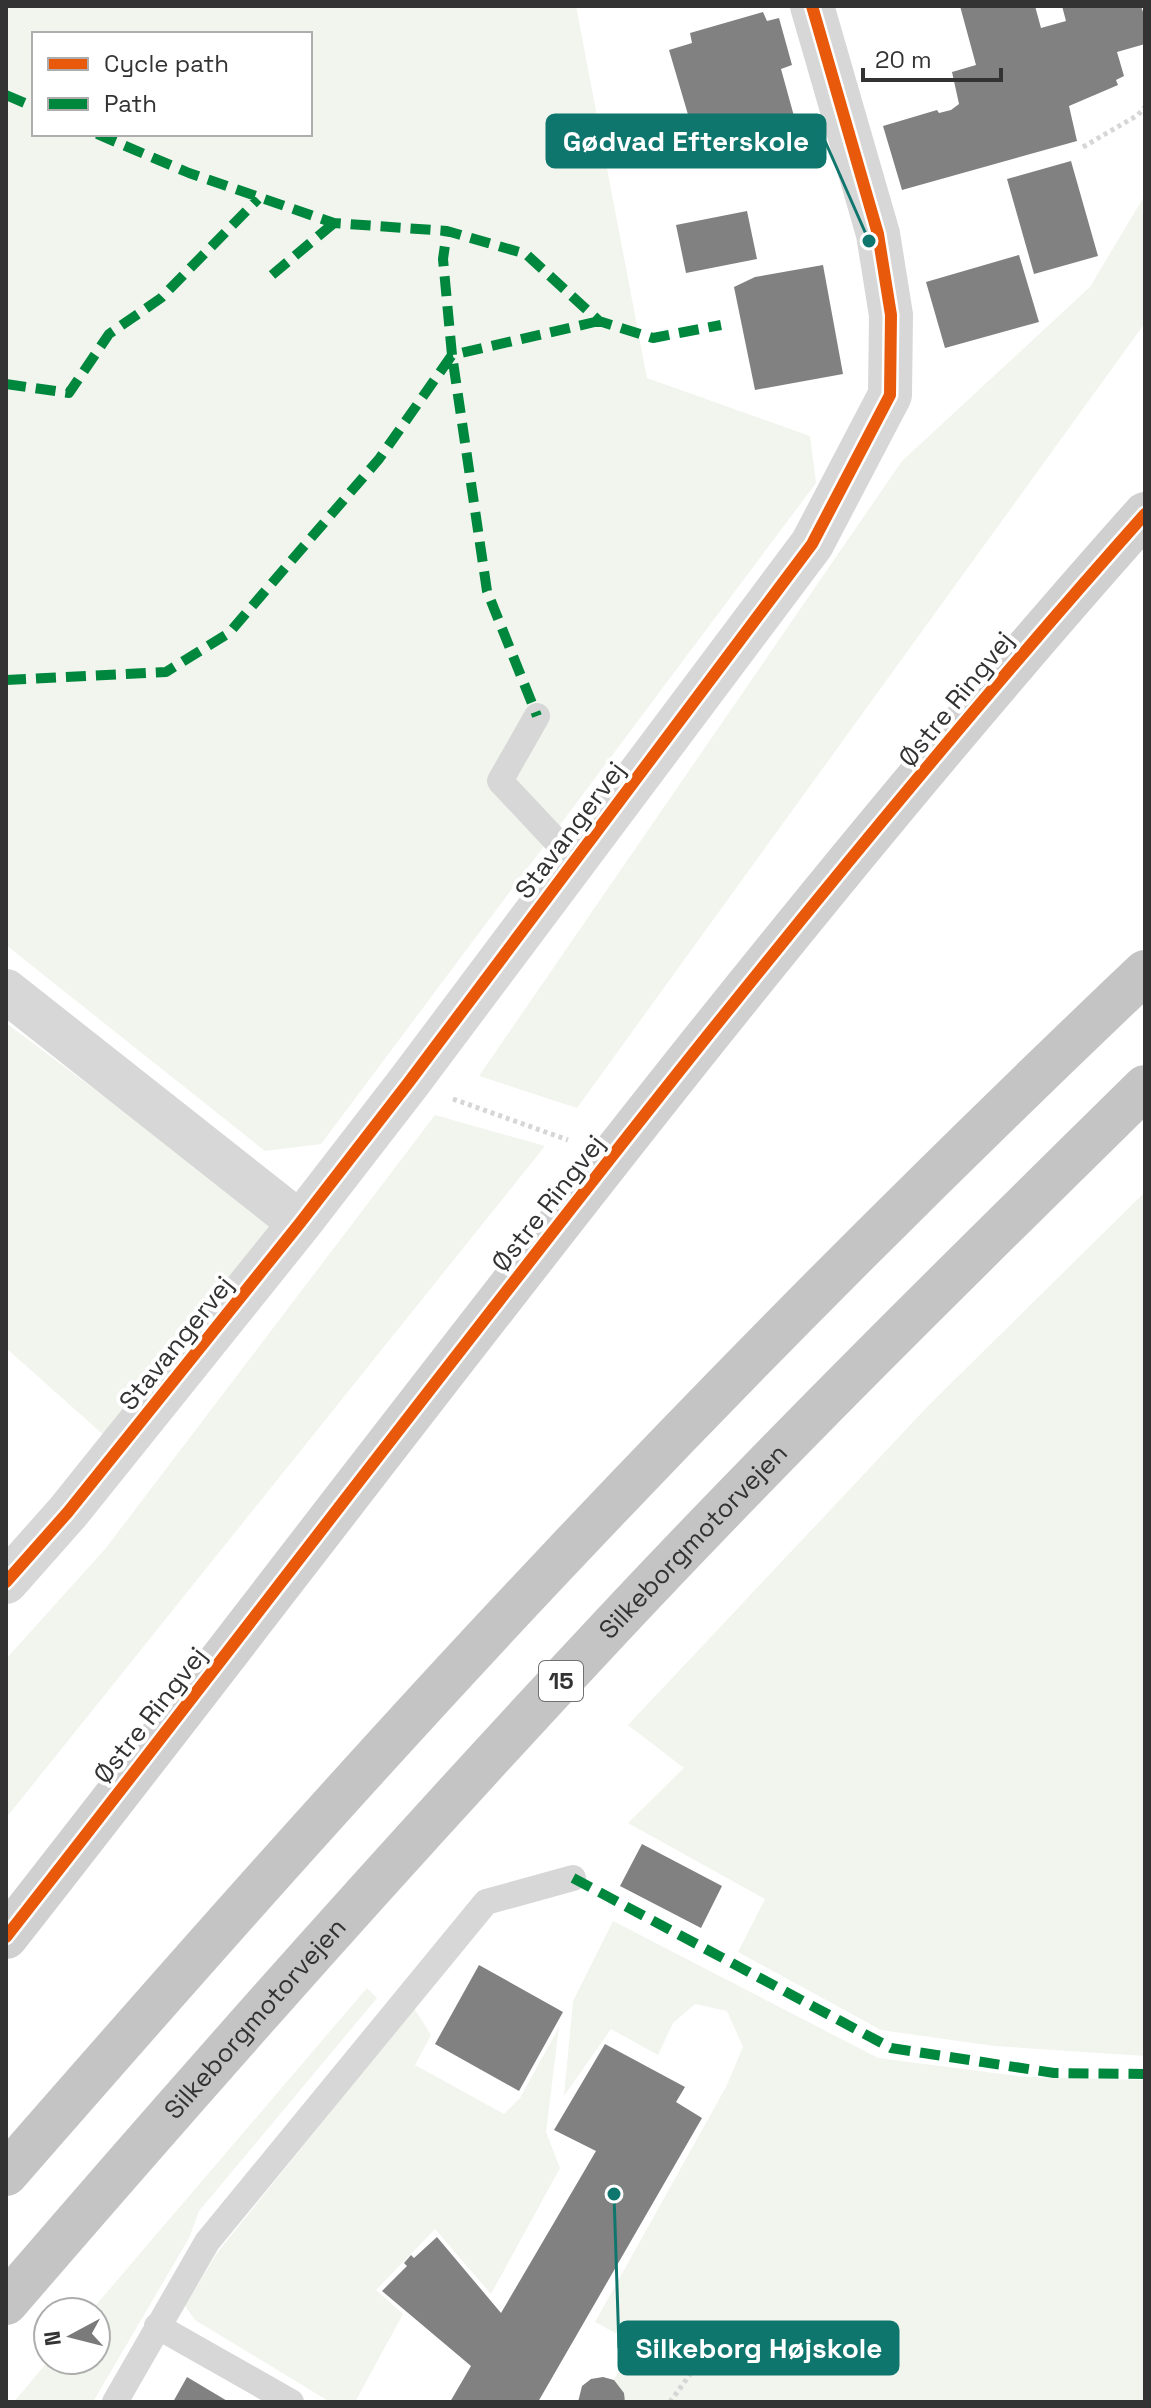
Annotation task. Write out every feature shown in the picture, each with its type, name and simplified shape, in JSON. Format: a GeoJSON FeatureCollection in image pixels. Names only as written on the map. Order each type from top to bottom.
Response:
{"type":"FeatureCollection","features":[{"type":"Feature","properties":{"kind":"highway"},"geometry":{"type":"LineString","coordinates":[[6,2174],[351,1786],[552,1567],[776,1333],[962,1146],[1145,972]]}},
{"type":"Feature","properties":{"kind":"highway","name":"Silkeborgmotorvejen"},"geometry":{"type":"LineString","coordinates":[[6,2303],[203,2073],[610,1627],[841,1388],[1145,1087]]}},
{"type":"Feature","properties":{"kind":"main road","name":"Østre Ringvej"},"geometry":{"type":"LineString","coordinates":[[6,1937],[677,1073],[1031,643],[1145,514]]}},
{"type":"Feature","properties":{"kind":"street","name":"Stavangervej"},"geometry":{"type":"LineString","coordinates":[[6,1582],[68,1512],[300,1223],[812,544],[890,395],[891,315],[878,234],[812,6]]}},
{"type":"Feature","properties":{"kind":"street"},"geometry":{"type":"LineString","coordinates":[[6,991],[300,1223]]}},
{"type":"Feature","properties":{"kind":"lane"},"geometry":{"type":"LineString","coordinates":[[537,716],[500,781],[575,861]]}},
{"type":"Feature","properties":{"kind":"lane"},"geometry":{"type":"LineString","coordinates":[[115,2402],[207,2242],[486,1902],[573,1878]]}},
{"type":"Feature","properties":{"kind":"lane"},"geometry":{"type":"LineString","coordinates":[[157,2326],[291,2402]]}},
{"type":"Feature","properties":{"kind":"path"},"geometry":{"type":"LineString","coordinates":[[1083,147],[1138,115],[1145,107]]}},
{"type":"Feature","properties":{"kind":"path"},"geometry":{"type":"LineString","coordinates":[[409,1082],[568,1140],[603,1169]]}},
{"type":"Feature","properties":{"kind":"path"},"geometry":{"type":"LineString","coordinates":[[670,2402],[718,2336]]}},
{"type":"Feature","properties":{"kind":"shaded area"},"geometry":{"type":"Polygon","coordinates":[[[6,6],[576,6],[647,378],[810,436],[816,483],[321,1144],[265,1151],[6,945],[6,6]]]}},
{"type":"Feature","properties":{"kind":"shaded area"},"geometry":{"type":"Polygon","coordinates":[[[1145,195],[1145,323],[577,1108],[479,1076],[902,461],[1090,287],[1145,195]]]}},
{"type":"Feature","properties":{"kind":"shaded area"},"geometry":{"type":"Polygon","coordinates":[[[6,1023],[273,1223],[107,1438],[6,1348],[6,1023]]]}},
{"type":"Feature","properties":{"kind":"shaded area"},"geometry":{"type":"Polygon","coordinates":[[[435,1115],[545,1146],[6,1818],[6,1659],[106,1548],[435,1115]]]}},
{"type":"Feature","properties":{"kind":"shaded area"},"geometry":{"type":"Polygon","coordinates":[[[1145,1192],[1145,2056],[994,2046],[881,2030],[738,1952],[765,1899],[628,1823],[684,1768],[628,1725],[930,1404],[1145,1192]]]}},
{"type":"Feature","properties":{"kind":"shaded area"},"geometry":{"type":"Polygon","coordinates":[[[613,1921],[878,2058],[1025,2077],[1145,2080],[1145,2402],[625,2402],[624,2393],[614,2380],[634,2343],[595,2322],[726,2087],[743,2047],[727,2011],[695,2004],[673,2023],[658,2055],[611,2029],[564,2096],[573,2001],[613,1921]]]}},
{"type":"Feature","properties":{"kind":"shaded area"},"geometry":{"type":"Polygon","coordinates":[[[367,1988],[377,1998],[199,2211],[189,2238],[112,2370],[112,2296],[104,2296],[367,1988]]]}},
{"type":"Feature","properties":{"kind":"shaded area"},"geometry":{"type":"Polygon","coordinates":[[[414,2008],[431,2035],[415,2065],[504,2114],[520,2098],[559,2027],[546,2132],[560,2168],[491,2294],[435,2229],[376,2290],[403,2314],[355,2402],[330,2402],[195,2320],[185,2306],[217,2253],[414,2008]]]}},
{"type":"Feature","properties":{"kind":"shaded area"},"geometry":{"type":"Polygon","coordinates":[[[36,2376],[108,2376],[93,2402],[14,2402],[36,2376]]]}},
{"type":"Feature","properties":{"kind":"building"},"geometry":{"type":"Polygon","coordinates":[[[960,6],[1035,6],[1041,28],[1066,21],[1062,6],[1141,6],[1145,18],[1145,44],[1117,52],[1124,76],[1116,80],[1118,85],[1069,106],[1077,141],[902,190],[883,126],[937,110],[939,113],[951,110],[959,104],[952,72],[976,65],[960,6]]]}},
{"type":"Feature","properties":{"kind":"building"},"geometry":{"type":"Polygon","coordinates":[[[763,12],[767,21],[779,18],[792,65],[781,69],[797,127],[699,152],[669,50],[692,43],[690,33],[763,12]]]}},
{"type":"Feature","properties":{"kind":"building"},"geometry":{"type":"Polygon","coordinates":[[[1071,161],[1098,256],[1034,274],[1007,179],[1071,161]]]}},
{"type":"Feature","properties":{"kind":"building"},"geometry":{"type":"Polygon","coordinates":[[[747,211],[757,259],[686,273],[676,225],[747,211]]]}},
{"type":"Feature","properties":{"kind":"building"},"geometry":{"type":"Polygon","coordinates":[[[1019,255],[1039,322],[945,348],[926,282],[1019,255]]]}},
{"type":"Feature","properties":{"kind":"building"},"geometry":{"type":"Polygon","coordinates":[[[823,265],[843,374],[755,390],[734,287],[755,277],[823,265]]]}},
{"type":"Feature","properties":{"kind":"building"},"geometry":{"type":"Polygon","coordinates":[[[642,1844],[722,1886],[701,1928],[620,1886],[642,1844]]]}},
{"type":"Feature","properties":{"kind":"building"},"geometry":{"type":"Polygon","coordinates":[[[479,1965],[563,2012],[519,2091],[435,2044],[479,1965]]]}},
{"type":"Feature","properties":{"kind":"building"},"geometry":{"type":"Polygon","coordinates":[[[605,2044],[685,2087],[676,2102],[702,2118],[538,2402],[450,2402],[471,2366],[382,2291],[407,2266],[404,2263],[411,2255],[414,2258],[437,2237],[501,2313],[596,2151],[554,2130],[605,2044]]]}},
{"type":"Feature","properties":{"kind":"building"},"geometry":{"type":"Polygon","coordinates":[[[187,2377],[229,2402],[173,2402],[187,2377]]]}},
{"type":"Feature","properties":{"kind":"building"},"geometry":{"type":"Polygon","coordinates":[[[603,2377],[614,2380],[624,2393],[625,2402],[578,2402],[582,2386],[591,2379],[603,2377]]]}},
{"type":"Feature","properties":{"kind":"marked path"},"geometry":{"type":"LineString","coordinates":[[6,95],[32,106]]}},
{"type":"Feature","properties":{"kind":"marked path"},"geometry":{"type":"LineString","coordinates":[[102,136],[189,173],[334,223],[447,231]]}},
{"type":"Feature","properties":{"kind":"marked path"},"geometry":{"type":"LineString","coordinates":[[6,384],[69,393],[109,334],[161,298],[258,199]]}},
{"type":"Feature","properties":{"kind":"marked path"},"geometry":{"type":"LineString","coordinates":[[272,275],[334,223]]}},
{"type":"Feature","properties":{"kind":"marked path"},"geometry":{"type":"LineString","coordinates":[[599,321],[452,355],[443,259],[447,231],[526,254],[599,321],[653,338],[721,325]]}},
{"type":"Feature","properties":{"kind":"marked path"},"geometry":{"type":"LineString","coordinates":[[6,680],[166,672],[229,633],[379,459],[452,355],[487,591],[537,716]]}},
{"type":"Feature","properties":{"kind":"marked path"},"geometry":{"type":"LineString","coordinates":[[573,1878],[891,2048],[1054,2073],[1145,2074]]}},
{"type":"Feature","properties":{"kind":"cycle path"},"geometry":{"type":"LineString","coordinates":[[6,1582],[68,1512],[300,1223],[812,544],[890,395],[891,315],[878,234],[812,6]]}},
{"type":"Feature","properties":{"kind":"cycle path"},"geometry":{"type":"LineString","coordinates":[[6,1937],[706,1038],[995,686],[1145,514]]}},
{"type":"Feature","properties":{"kind":"place","name":"Gødvad Efterskole"},"geometry":{"type":"Point","coordinates":[869,241]}},
{"type":"Feature","properties":{"kind":"place","name":"Silkeborg Højskole"},"geometry":{"type":"Point","coordinates":[614,2194]}}]}
